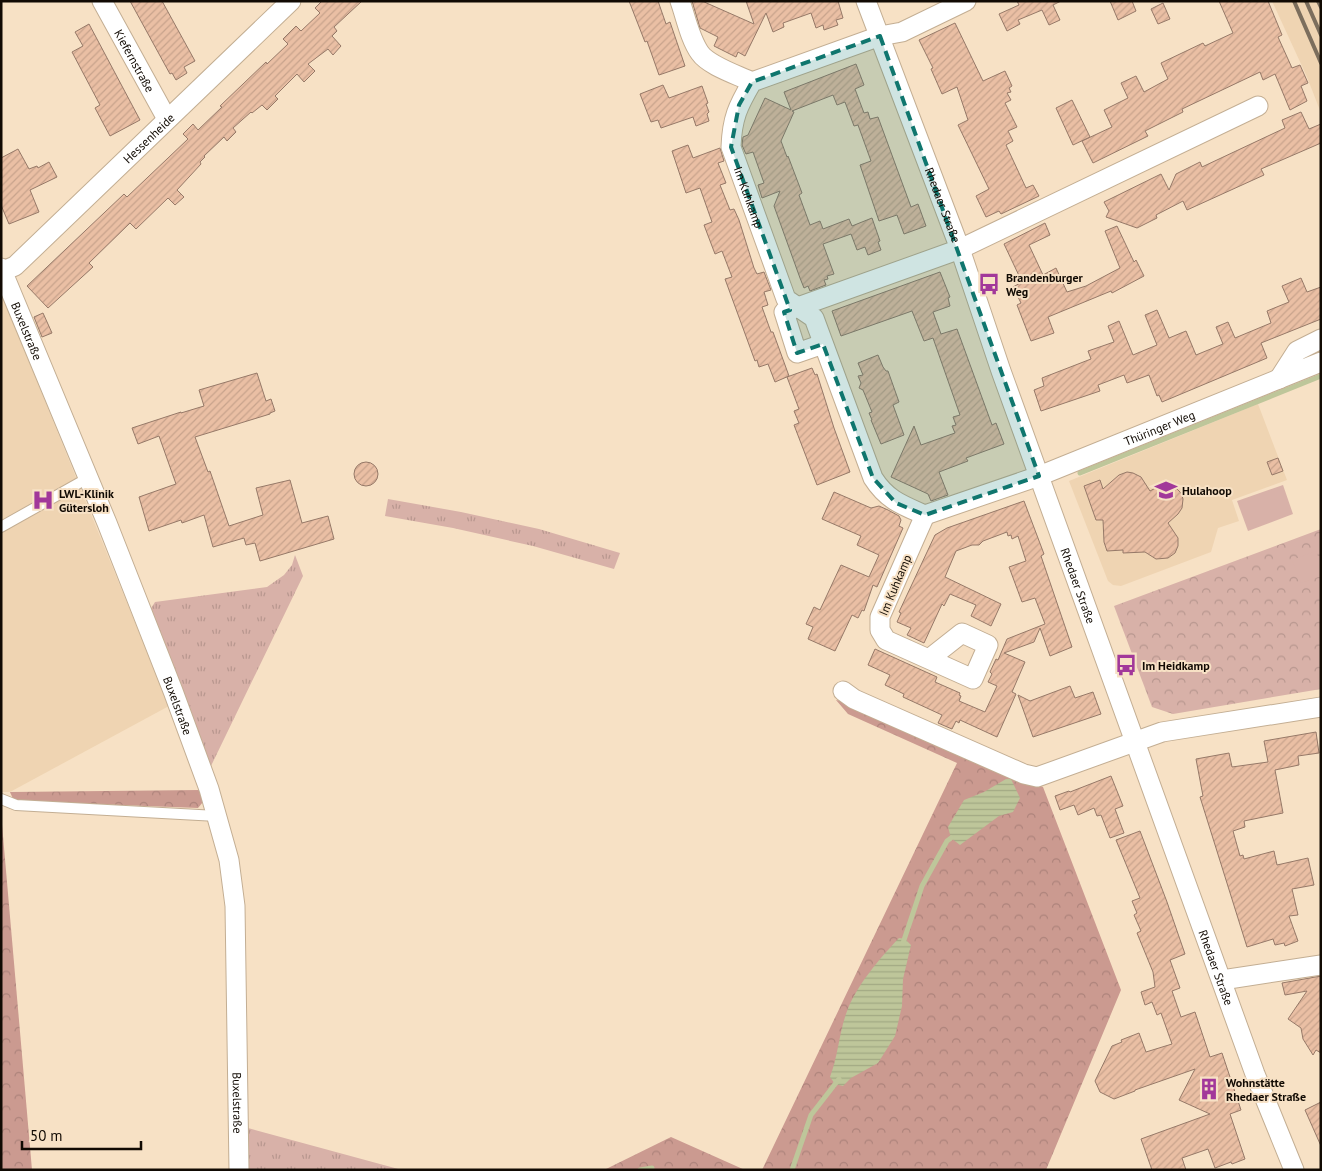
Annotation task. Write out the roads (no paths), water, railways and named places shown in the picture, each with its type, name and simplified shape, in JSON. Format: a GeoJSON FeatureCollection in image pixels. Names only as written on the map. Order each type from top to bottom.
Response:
{"type":"FeatureCollection","features":[{"type":"Feature","properties":{"kind":"street","name":"Kiefernstraße"},"geometry":{"type":"LineString","coordinates":[[102,1],[167,119]]}},
{"type":"Feature","properties":{"kind":"street","name":"Hessenheide"},"geometry":{"type":"LineString","coordinates":[[2,270],[15,266],[290,1]]}},
{"type":"Feature","properties":{"kind":"street"},"geometry":{"type":"LineString","coordinates":[[680,1],[700,54],[709,62],[752,82],[880,36],[902,32],[966,1]]}},
{"type":"Feature","properties":{"kind":"street","name":"Rhedaer Straße"},"geometry":{"type":"LineString","coordinates":[[866,1],[960,249],[1001,371],[1135,741],[1256,1074],[1294,1170]]}},
{"type":"Feature","properties":{"kind":"street","name":"Im Kuhkamp"},"geometry":{"type":"LineString","coordinates":[[752,82],[739,105],[732,127],[731,147],[786,299],[814,318],[872,478],[881,491],[896,503],[925,515],[880,617],[880,630],[886,640],[929,659]]}},
{"type":"Feature","properties":{"kind":"street"},"geometry":{"type":"LineString","coordinates":[[823,344],[797,353],[784,312],[960,249],[1258,106]]}},
{"type":"Feature","properties":{"kind":"street","name":"Buxelstraße"},"geometry":{"type":"LineString","coordinates":[[2,270],[107,523],[173,691],[209,789],[229,860],[235,906],[239,1170]]}},
{"type":"Feature","properties":{"kind":"street"},"geometry":{"type":"LineString","coordinates":[[1279,379],[1297,350],[1321,339]]}},
{"type":"Feature","properties":{"kind":"street","name":"Thüringer Weg"},"geometry":{"type":"LineString","coordinates":[[1039,476],[1321,362]]}},
{"type":"Feature","properties":{"kind":"street"},"geometry":{"type":"LineString","coordinates":[[925,515],[1039,476]]}},
{"type":"Feature","properties":{"kind":"street"},"geometry":{"type":"LineString","coordinates":[[843,692],[854,699],[1024,774],[1037,777],[1162,732],[1321,707]]}},
{"type":"Feature","properties":{"kind":"street"},"geometry":{"type":"LineString","coordinates":[[1222,980],[1321,964]]}},
{"type":"Feature","properties":{"kind":"lane"},"geometry":{"type":"LineString","coordinates":[[1,527],[88,478]]}},
{"type":"Feature","properties":{"kind":"lane"},"geometry":{"type":"LineString","coordinates":[[1,799],[16,805],[217,816]]}},
{"type":"Feature","properties":{"kind":"waterway"},"geometry":{"type":"LineString","coordinates":[[1080,473],[1321,376]]}},
{"type":"Feature","properties":{"kind":"waterway"},"geometry":{"type":"LineString","coordinates":[[903,943],[922,886],[947,841],[951,838]]}},
{"type":"Feature","properties":{"kind":"waterway"},"geometry":{"type":"LineString","coordinates":[[792,1170],[811,1115],[839,1079]]}},
{"type":"Feature","properties":{"kind":"waterway"},"geometry":{"type":"LineString","coordinates":[[640,1170],[652,1168]]}},
{"type":"Feature","properties":{"kind":"railway"},"geometry":{"type":"LineString","coordinates":[[1294,1],[1321,63]]}},
{"type":"Feature","properties":{"kind":"railway"},"geometry":{"type":"LineString","coordinates":[[1306,1],[1321,35]]}},
{"type":"Feature","properties":{"kind":"railway"},"geometry":{"type":"LineString","coordinates":[[1318,1],[1321,7]]}},
{"type":"Feature","properties":{"kind":"place","name":"Brandenburger Weg"},"geometry":{"type":"Point","coordinates":[989,284]}},
{"type":"Feature","properties":{"kind":"place","name":"Hulahoop"},"geometry":{"type":"Point","coordinates":[1166,490]}},
{"type":"Feature","properties":{"kind":"place","name":"LWL-Klinik Gütersloh"},"geometry":{"type":"Point","coordinates":[43,500]}},
{"type":"Feature","properties":{"kind":"place","name":"Im Heidkamp"},"geometry":{"type":"Point","coordinates":[1126,665]}},
{"type":"Feature","properties":{"kind":"place","name":"Wohnstätte Rhedaer Straße"},"geometry":{"type":"Point","coordinates":[1209,1089]}}]}
